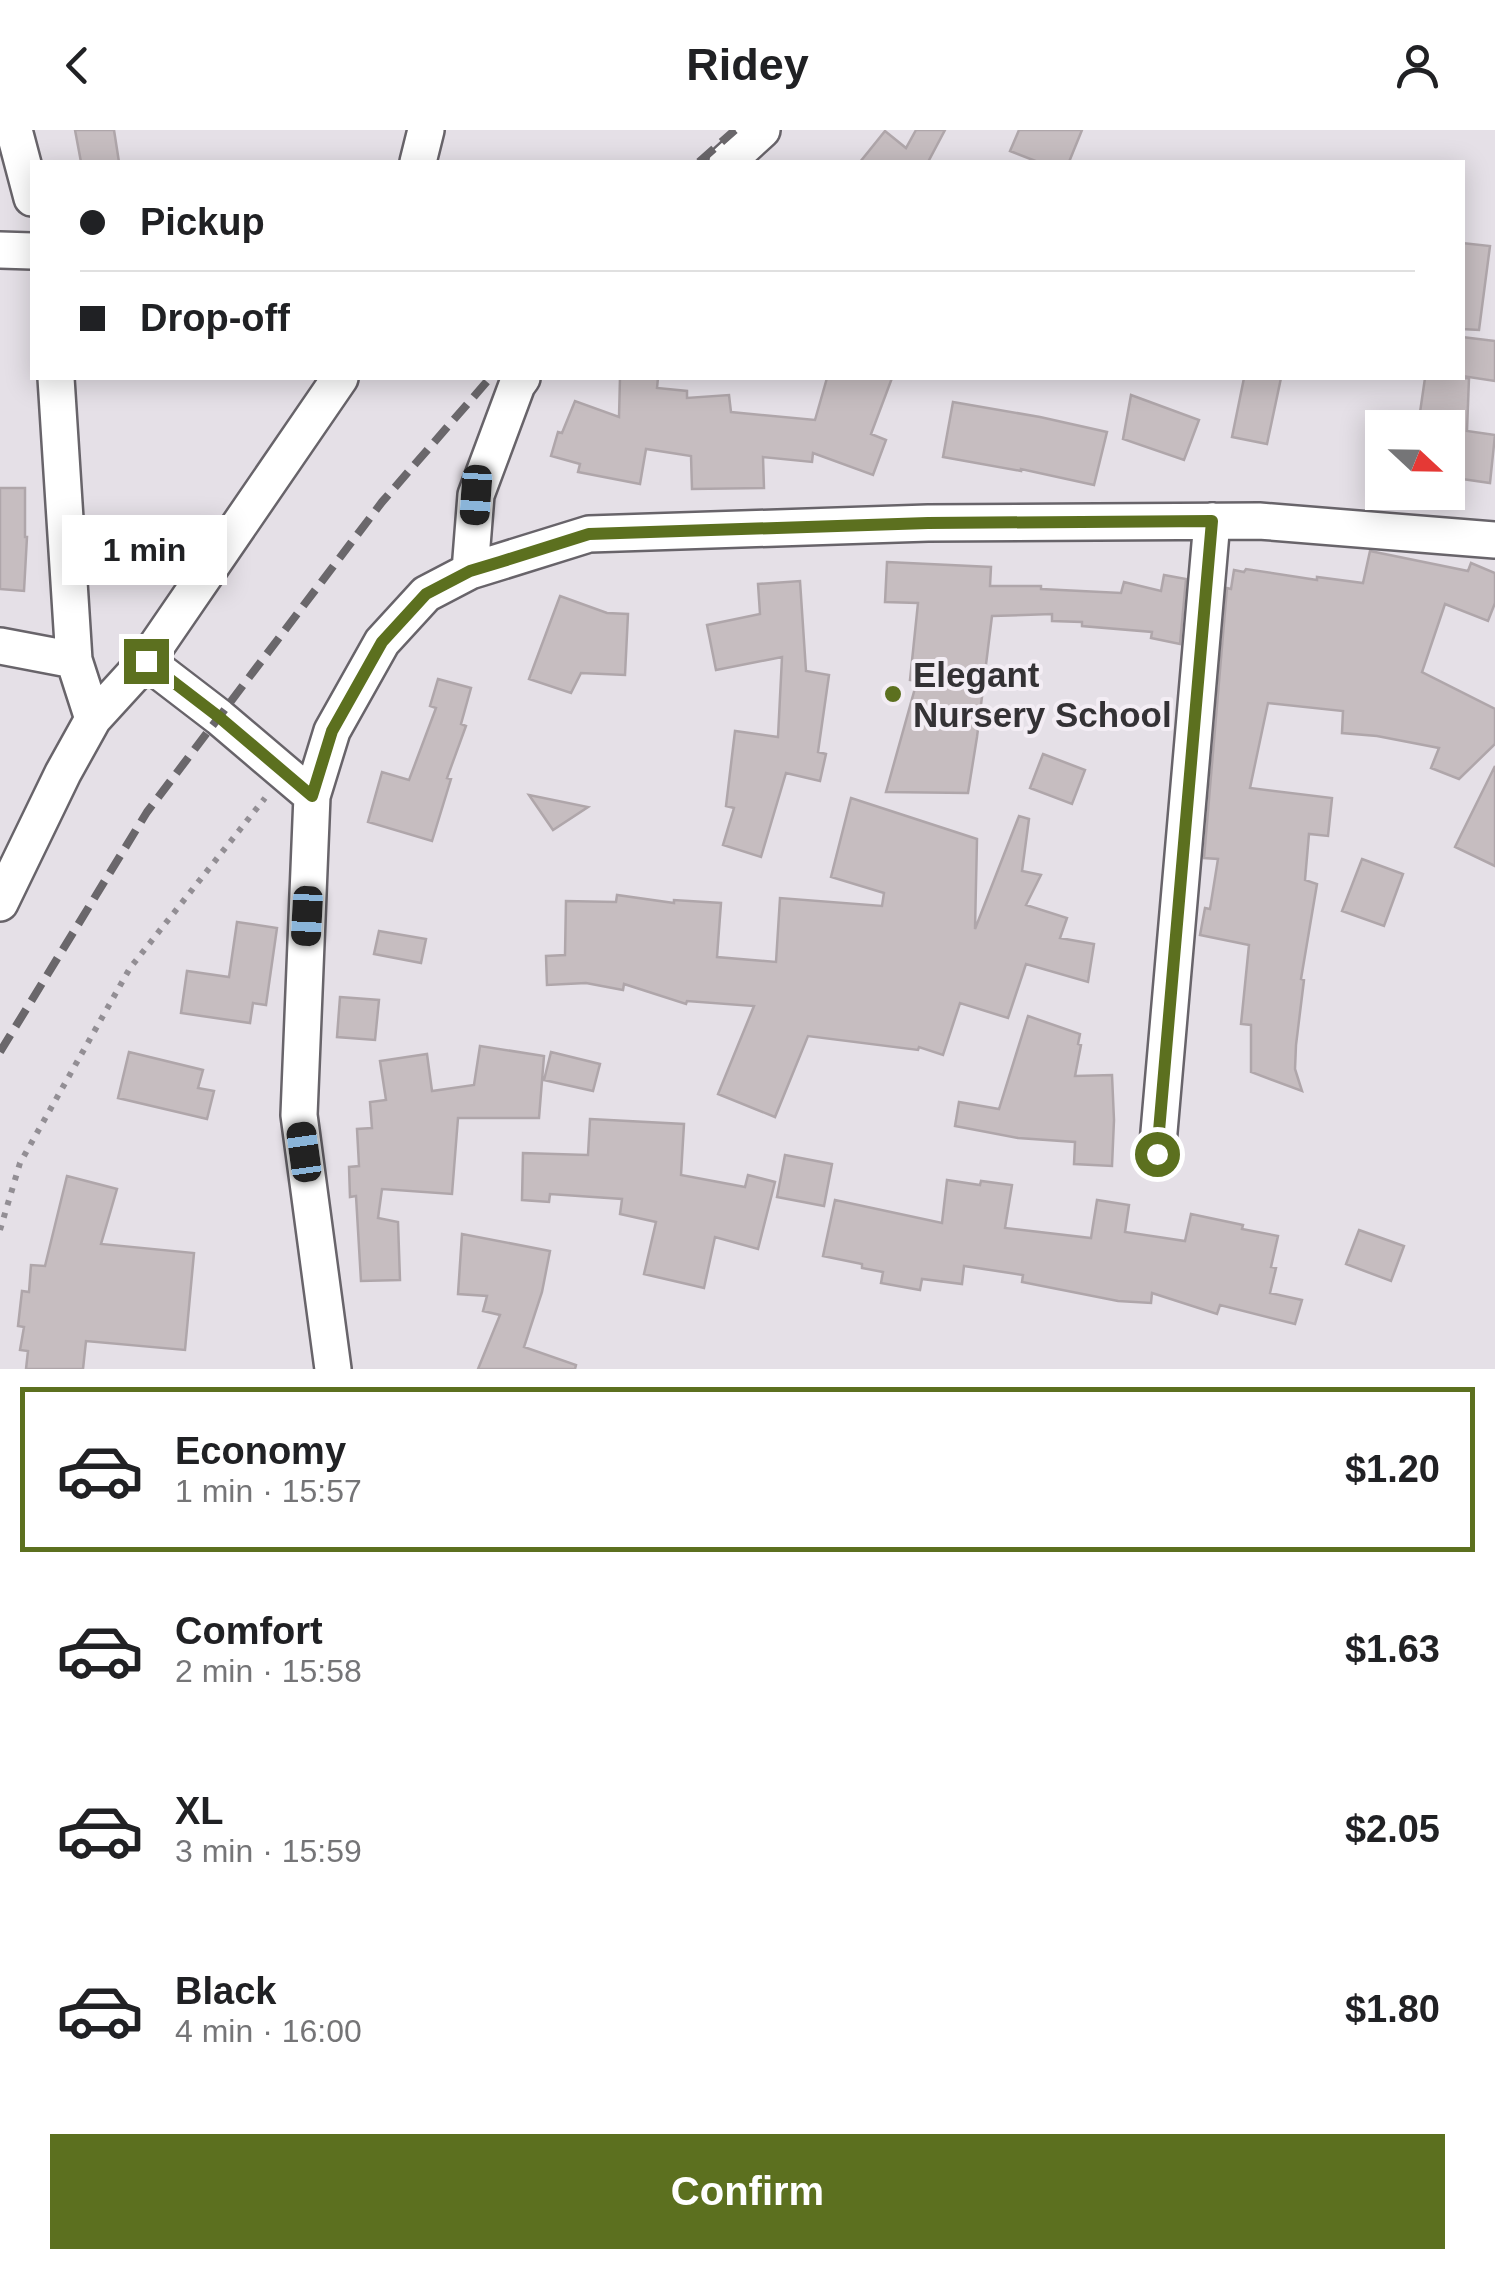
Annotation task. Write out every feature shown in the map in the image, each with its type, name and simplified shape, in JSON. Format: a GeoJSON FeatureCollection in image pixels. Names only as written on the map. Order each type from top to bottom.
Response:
{"type":"FeatureCollection","features":[{"type":"Feature","properties":{"kind":"street"},"geometry":{"type":"LineString","coordinates":[[14,130],[30,190]]}},
{"type":"Feature","properties":{"kind":"street"},"geometry":{"type":"LineString","coordinates":[[418,160],[426,130]]}},
{"type":"Feature","properties":{"kind":"street"},"geometry":{"type":"LineString","coordinates":[[728,160],[762,130]]}},
{"type":"Feature","properties":{"kind":"street"},"geometry":{"type":"LineString","coordinates":[[0,250],[30,251]]}},
{"type":"Feature","properties":{"kind":"street"},"geometry":{"type":"LineString","coordinates":[[56,380],[74,660],[92,719]]}},
{"type":"Feature","properties":{"kind":"street"},"geometry":{"type":"LineString","coordinates":[[0,902],[92,719],[146,661],[339,380]]}},
{"type":"Feature","properties":{"kind":"street"},"geometry":{"type":"LineString","coordinates":[[470,571],[476,495],[520,380]]}},
{"type":"Feature","properties":{"kind":"street"},"geometry":{"type":"LineString","coordinates":[[1157,1154],[1212,521]]}},
{"type":"Feature","properties":{"kind":"street"},"geometry":{"type":"LineString","coordinates":[[333,1369],[299,1116],[298,785],[382,642],[426,594],[470,571],[589,534],[928,523],[1259,521],[1495,540]]}},
{"type":"Feature","properties":{"kind":"street"},"geometry":{"type":"LineString","coordinates":[[0,646],[74,660]]}},
{"type":"Feature","properties":{"kind":"street"},"geometry":{"type":"LineString","coordinates":[[146,661],[298,785]]}},
{"type":"Feature","properties":{"kind":"path"},"geometry":{"type":"LineString","coordinates":[[0,1230],[20,1163],[130,968],[298,785]]}},
{"type":"Feature","properties":{"kind":"building"},"geometry":{"type":"Polygon","coordinates":[[[75,130],[114,130],[119,160],[81,160],[75,130]]]}},
{"type":"Feature","properties":{"kind":"building"},"geometry":{"type":"Polygon","coordinates":[[[916,130],[945,130],[929,160],[862,160],[885,131],[906,148],[916,130]]]}},
{"type":"Feature","properties":{"kind":"building"},"geometry":{"type":"Polygon","coordinates":[[[1019,130],[1082,130],[1070,160],[1033,160],[1010,151],[1019,130]]]}},
{"type":"Feature","properties":{"kind":"building"},"geometry":{"type":"Polygon","coordinates":[[[1465,243],[1490,246],[1479,330],[1465,329],[1465,243]]]}},
{"type":"Feature","properties":{"kind":"building"},"geometry":{"type":"Polygon","coordinates":[[[1465,337],[1495,341],[1495,381],[1465,376],[1465,337]]]}},
{"type":"Feature","properties":{"kind":"building"},"geometry":{"type":"Polygon","coordinates":[[[1469,378],[1467,431],[1495,435],[1490,483],[1465,479],[1465,410],[1420,410],[1425,380],[1469,378]]]}},
{"type":"Feature","properties":{"kind":"building"},"geometry":{"type":"Polygon","coordinates":[[[620,380],[658,380],[657,388],[687,391],[687,398],[729,395],[731,412],[815,420],[826,380],[891,380],[871,434],[886,440],[873,475],[813,453],[812,462],[763,457],[764,488],[692,489],[691,456],[646,449],[640,484],[578,472],[580,464],[551,456],[558,432],[562,433],[575,401],[619,417],[620,380]]]}},
{"type":"Feature","properties":{"kind":"building"},"geometry":{"type":"Polygon","coordinates":[[[1244,380],[1281,380],[1267,444],[1232,437],[1244,380]]]}},
{"type":"Feature","properties":{"kind":"building"},"geometry":{"type":"Polygon","coordinates":[[[1131,395],[1199,420],[1184,460],[1123,439],[1131,395]]]}},
{"type":"Feature","properties":{"kind":"building"},"geometry":{"type":"Polygon","coordinates":[[[953,402],[1107,432],[1094,485],[943,457],[953,402]]]}},
{"type":"Feature","properties":{"kind":"building"},"geometry":{"type":"Polygon","coordinates":[[[0,488],[25,488],[24,591],[0,589],[0,488]]]}},
{"type":"Feature","properties":{"kind":"building"},"geometry":{"type":"Polygon","coordinates":[[[1370,551],[1468,571],[1471,563],[1495,573],[1495,603],[1488,621],[1445,604],[1422,672],[1495,709],[1495,744],[1459,779],[1431,768],[1439,748],[1342,733],[1343,711],[1268,703],[1250,788],[1332,798],[1328,836],[1309,834],[1305,880],[1317,884],[1301,979],[1304,980],[1296,1045],[1295,1069],[1302,1091],[1251,1072],[1251,1025],[1241,1024],[1249,945],[1200,935],[1205,908],[1210,909],[1218,859],[1204,858],[1227,588],[1231,589],[1234,570],[1246,569],[1363,583],[1370,551]]]}},
{"type":"Feature","properties":{"kind":"building"},"geometry":{"type":"Polygon","coordinates":[[[887,562],[991,567],[990,586],[1041,589],[1121,593],[1124,582],[1161,591],[1164,575],[1186,579],[1180,644],[1151,638],[1152,632],[1052,621],[1052,614],[992,616],[968,793],[886,792],[917,681],[910,680],[918,603],[885,602],[887,562]]]}},
{"type":"Feature","properties":{"kind":"building"},"geometry":{"type":"Polygon","coordinates":[[[800,581],[806,671],[829,675],[818,752],[826,754],[820,781],[786,773],[761,857],[723,845],[734,808],[726,806],[735,731],[778,737],[782,657],[716,670],[707,625],[760,614],[758,584],[800,581]]]}},
{"type":"Feature","properties":{"kind":"building"},"geometry":{"type":"Polygon","coordinates":[[[560,596],[607,613],[628,614],[625,675],[581,673],[571,693],[529,679],[560,596]]]}},
{"type":"Feature","properties":{"kind":"building"},"geometry":{"type":"Polygon","coordinates":[[[438,679],[471,688],[461,724],[466,726],[447,778],[451,779],[432,841],[368,822],[382,772],[409,780],[436,708],[430,706],[438,679]]]}},
{"type":"Feature","properties":{"kind":"building"},"geometry":{"type":"Polygon","coordinates":[[[1043,754],[1085,770],[1072,804],[1030,788],[1043,754]]]}},
{"type":"Feature","properties":{"kind":"building"},"geometry":{"type":"Polygon","coordinates":[[[1495,766],[1495,866],[1455,847],[1495,766]]]}},
{"type":"Feature","properties":{"kind":"building"},"geometry":{"type":"Polygon","coordinates":[[[529,795],[588,807],[553,830],[529,795]]]}},
{"type":"Feature","properties":{"kind":"building"},"geometry":{"type":"Polygon","coordinates":[[[851,798],[977,839],[975,929],[1019,816],[1029,819],[1022,871],[1041,875],[1026,905],[1067,918],[1060,938],[1094,944],[1088,982],[1026,964],[1008,1018],[960,1003],[943,1055],[919,1047],[918,1050],[808,1036],[775,1117],[718,1094],[754,1006],[687,1001],[686,1004],[624,984],[623,990],[586,983],[547,985],[546,956],[565,955],[566,901],[616,902],[617,895],[674,903],[721,903],[717,957],[776,962],[780,898],[882,906],[884,893],[831,877],[851,798]]]}},
{"type":"Feature","properties":{"kind":"building"},"geometry":{"type":"Polygon","coordinates":[[[1362,859],[1403,874],[1384,926],[1342,911],[1362,859]]]}},
{"type":"Feature","properties":{"kind":"building"},"geometry":{"type":"Polygon","coordinates":[[[237,922],[277,928],[266,1005],[253,1003],[250,1023],[181,1013],[187,971],[229,977],[237,922]]]}},
{"type":"Feature","properties":{"kind":"building"},"geometry":{"type":"Polygon","coordinates":[[[379,931],[426,939],[421,963],[374,954],[379,931]]]}},
{"type":"Feature","properties":{"kind":"building"},"geometry":{"type":"Polygon","coordinates":[[[340,997],[379,1000],[375,1040],[337,1037],[340,997]]]}},
{"type":"Feature","properties":{"kind":"building"},"geometry":{"type":"Polygon","coordinates":[[[1028,1016],[1080,1034],[1075,1076],[1112,1075],[1112,1166],[1074,1164],[1075,1142],[1018,1138],[955,1126],[959,1102],[999,1109],[1028,1016]]]}},
{"type":"Feature","properties":{"kind":"building"},"geometry":{"type":"Polygon","coordinates":[[[480,1046],[544,1056],[539,1118],[458,1118],[452,1194],[382,1189],[378,1218],[398,1222],[400,1280],[361,1281],[356,1196],[350,1197],[349,1167],[359,1166],[357,1129],[372,1128],[370,1102],[386,1100],[380,1061],[427,1054],[432,1091],[474,1085],[480,1046]]]}},
{"type":"Feature","properties":{"kind":"building"},"geometry":{"type":"Polygon","coordinates":[[[129,1052],[203,1070],[198,1088],[214,1091],[207,1119],[118,1098],[129,1052]]]}},
{"type":"Feature","properties":{"kind":"building"},"geometry":{"type":"Polygon","coordinates":[[[551,1052],[600,1064],[593,1091],[544,1080],[551,1052]]]}},
{"type":"Feature","properties":{"kind":"building"},"geometry":{"type":"Polygon","coordinates":[[[590,1119],[684,1124],[681,1175],[745,1187],[748,1175],[775,1182],[758,1249],[715,1237],[704,1288],[644,1274],[656,1222],[620,1214],[622,1199],[550,1194],[549,1202],[522,1200],[523,1153],[588,1155],[590,1119]]]}},
{"type":"Feature","properties":{"kind":"building"},"geometry":{"type":"Polygon","coordinates":[[[785,1155],[832,1164],[824,1206],[777,1197],[785,1155]]]}},
{"type":"Feature","properties":{"kind":"building"},"geometry":{"type":"Polygon","coordinates":[[[67,1176],[117,1189],[101,1244],[194,1253],[185,1350],[86,1341],[83,1369],[26,1369],[28,1351],[20,1350],[24,1327],[18,1326],[22,1291],[29,1292],[31,1265],[45,1266],[67,1176]]]}},
{"type":"Feature","properties":{"kind":"building"},"geometry":{"type":"Polygon","coordinates":[[[947,1180],[1012,1185],[1005,1228],[1091,1238],[1097,1200],[1129,1205],[1125,1232],[1185,1241],[1191,1214],[1278,1236],[1270,1293],[1302,1300],[1295,1324],[1220,1305],[1217,1314],[1152,1293],[1151,1303],[1118,1301],[1022,1282],[1023,1275],[964,1266],[962,1284],[922,1279],[920,1290],[881,1283],[883,1272],[823,1256],[835,1200],[942,1223],[947,1180]]]}},
{"type":"Feature","properties":{"kind":"building"},"geometry":{"type":"Polygon","coordinates":[[[1359,1230],[1404,1246],[1391,1281],[1346,1264],[1359,1230]]]}},
{"type":"Feature","properties":{"kind":"building"},"geometry":{"type":"Polygon","coordinates":[[[462,1234],[550,1251],[524,1347],[576,1365],[575,1369],[478,1369],[500,1315],[483,1311],[487,1296],[458,1294],[462,1234]]]}},
{"type":"Feature","properties":{"kind":"railway"},"geometry":{"type":"LineString","coordinates":[[701,160],[735,130]]}},
{"type":"Feature","properties":{"kind":"railway"},"geometry":{"type":"LineString","coordinates":[[0,1052],[147,812],[382,502],[488,380]]}},
{"type":"Feature","properties":{"kind":"place","name":"Elegant Nursery School"},"geometry":{"type":"Point","coordinates":[893,694]}},
{"type":"Feature","properties":{"kind":"route"},"geometry":{"type":"LineString","coordinates":[[146,661],[312,796],[332,731],[382,642],[426,594],[470,571],[589,534],[928,523],[1212,521],[1157,1154]]}}]}
